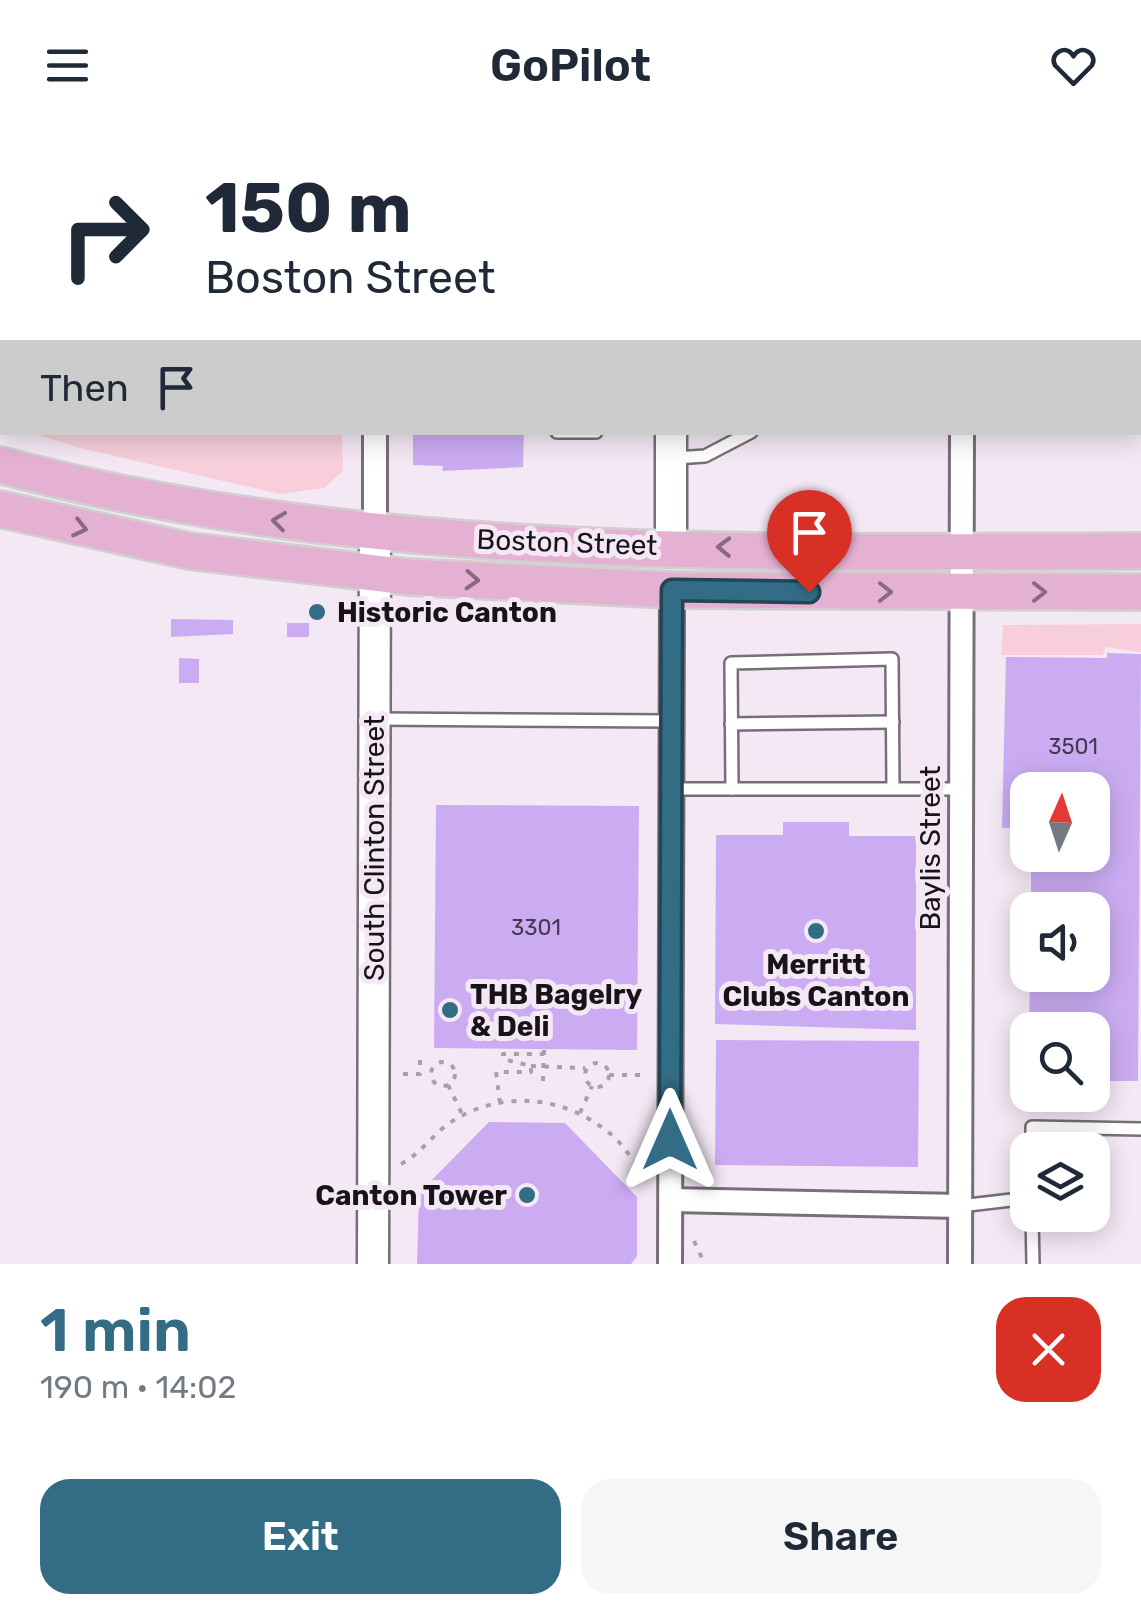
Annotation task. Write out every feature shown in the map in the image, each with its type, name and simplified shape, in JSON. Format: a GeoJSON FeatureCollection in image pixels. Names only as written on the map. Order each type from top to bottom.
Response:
{"type":"FeatureCollection","features":[{"type":"Feature","properties":{"kind":"main road"},"geometry":{"type":"LineString","coordinates":[[670,546],[671,445]]}},
{"type":"Feature","properties":{"kind":"main road","name":"Boston Street"},"geometry":{"type":"LineString","coordinates":[[0,465],[218,514],[376,532],[670,546],[1141,551]]}},
{"type":"Feature","properties":{"kind":"main road","name":"Boston Street"},"geometry":{"type":"LineString","coordinates":[[0,509],[188,551],[375,574],[672,590],[1141,592]]}},
{"type":"Feature","properties":{"kind":"main road","name":"South Clinton Street"},"geometry":{"type":"LineString","coordinates":[[373,1264],[376,532]]}},
{"type":"Feature","properties":{"kind":"street","name":"South Clinton Street"},"geometry":{"type":"LineString","coordinates":[[375,435],[376,532]]}},
{"type":"Feature","properties":{"kind":"street","name":"Baylis Street"},"geometry":{"type":"LineString","coordinates":[[960,1264],[962,435]]}},
{"type":"Feature","properties":{"kind":"street"},"geometry":{"type":"LineString","coordinates":[[670,1264],[672,590]]}},
{"type":"Feature","properties":{"kind":"street"},"geometry":{"type":"LineString","coordinates":[[671,1200],[960,1206]]}},
{"type":"Feature","properties":{"kind":"lane"},"geometry":{"type":"LineString","coordinates":[[671,445],[705,456],[745,435]]}},
{"type":"Feature","properties":{"kind":"lane"},"geometry":{"type":"LineString","coordinates":[[732,789],[731,663],[892,659],[894,788]]}},
{"type":"Feature","properties":{"kind":"lane"},"geometry":{"type":"LineString","coordinates":[[375,719],[670,721]]}},
{"type":"Feature","properties":{"kind":"lane"},"geometry":{"type":"LineString","coordinates":[[731,724],[893,722]]}},
{"type":"Feature","properties":{"kind":"lane"},"geometry":{"type":"LineString","coordinates":[[670,790],[961,789]]}},
{"type":"Feature","properties":{"kind":"lane"},"geometry":{"type":"LineString","coordinates":[[1032,1132],[1032,1127],[1141,1129]]}},
{"type":"Feature","properties":{"kind":"lane"},"geometry":{"type":"LineString","coordinates":[[960,1206],[1010,1200]]}},
{"type":"Feature","properties":{"kind":"lane"},"geometry":{"type":"LineString","coordinates":[[1032,1232],[1033,1264]]}},
{"type":"Feature","properties":{"kind":"path"},"geometry":{"type":"LineString","coordinates":[[420,1052],[420,1074]]}},
{"type":"Feature","properties":{"kind":"path"},"geometry":{"type":"LineString","coordinates":[[543,1081],[543,1066],[544,1052],[503,1054],[503,1060],[531,1066],[543,1066],[586,1070],[600,1063],[609,1075]]}},
{"type":"Feature","properties":{"kind":"path"},"geometry":{"type":"LineString","coordinates":[[431,1074],[438,1063],[449,1064],[455,1074],[448,1085]]}},
{"type":"Feature","properties":{"kind":"path"},"geometry":{"type":"LineString","coordinates":[[500,1103],[496,1072],[531,1072],[531,1066]]}},
{"type":"Feature","properties":{"kind":"path"},"geometry":{"type":"LineString","coordinates":[[586,1070],[586,1081],[592,1086],[604,1085],[609,1075]]}},
{"type":"Feature","properties":{"kind":"path"},"geometry":{"type":"LineString","coordinates":[[403,1074],[431,1074]]}},
{"type":"Feature","properties":{"kind":"path"},"geometry":{"type":"LineString","coordinates":[[431,1074],[438,1086],[448,1085]]}},
{"type":"Feature","properties":{"kind":"path"},"geometry":{"type":"LineString","coordinates":[[609,1075],[646,1074]]}},
{"type":"Feature","properties":{"kind":"path"},"geometry":{"type":"LineString","coordinates":[[448,1085],[463,1116]]}},
{"type":"Feature","properties":{"kind":"path"},"geometry":{"type":"LineString","coordinates":[[580,1113],[592,1086]]}},
{"type":"Feature","properties":{"kind":"path"},"geometry":{"type":"LineString","coordinates":[[396,1165],[420,1153],[446,1126],[463,1116],[500,1103],[553,1103],[580,1113],[618,1140],[646,1172]]}},
{"type":"Feature","properties":{"kind":"path"},"geometry":{"type":"LineString","coordinates":[[692,1236],[703,1260]]}},
{"type":"Feature","properties":{"kind":"shaded area"},"geometry":{"type":"Polygon","coordinates":[[[38,435],[342,435],[343,471],[324,488],[280,494],[38,435]]]}},
{"type":"Feature","properties":{"kind":"shaded area"},"geometry":{"type":"Polygon","coordinates":[[[1141,624],[1141,652],[1105,647],[1103,655],[1001,655],[1003,625],[1141,624]]]}},
{"type":"Feature","properties":{"kind":"building"},"geometry":{"type":"Polygon","coordinates":[[[413,435],[524,435],[523,467],[442,471],[443,466],[413,465],[413,435]]]}},
{"type":"Feature","properties":{"kind":"building"},"geometry":{"type":"Polygon","coordinates":[[[171,619],[233,620],[233,634],[171,637],[171,619]]]}},
{"type":"Feature","properties":{"kind":"building"},"geometry":{"type":"Polygon","coordinates":[[[287,623],[309,623],[309,637],[287,637],[287,623]]]}},
{"type":"Feature","properties":{"kind":"building"},"geometry":{"type":"Polygon","coordinates":[[[1107,653],[1141,654],[1138,1081],[1110,1081],[1110,1012],[1029,1012],[1030,992],[1110,992],[1110,892],[1031,892],[1031,872],[1110,872],[1110,772],[1010,772],[1010,828],[1002,828],[1006,657],[1107,658],[1107,653]]]}},
{"type":"Feature","properties":{"kind":"building"},"geometry":{"type":"Polygon","coordinates":[[[179,658],[199,659],[199,683],[179,683],[179,658]]]}},
{"type":"Feature","properties":{"kind":"building"},"geometry":{"type":"Polygon","coordinates":[[[436,805],[639,806],[637,1050],[434,1048],[436,805]]]}},
{"type":"Feature","properties":{"kind":"building","name":"Merritt Clubs Canton"},"geometry":{"type":"Polygon","coordinates":[[[783,822],[849,822],[849,836],[916,836],[916,1030],[715,1024],[716,835],[783,835],[783,822]]]}},
{"type":"Feature","properties":{"kind":"building"},"geometry":{"type":"Polygon","coordinates":[[[716,1040],[919,1041],[918,1167],[715,1165],[716,1040]]]}},
{"type":"Feature","properties":{"kind":"building","name":"Canton Tower"},"geometry":{"type":"Polygon","coordinates":[[[489,1122],[565,1123],[637,1197],[637,1256],[631,1264],[417,1264],[419,1193],[489,1122]]]}},
{"type":"Feature","properties":{"kind":"place","name":"Historic Canton"},"geometry":{"type":"Point","coordinates":[317,612]}},
{"type":"Feature","properties":{"kind":"place","name":"Merritt Clubs Canton"},"geometry":{"type":"Point","coordinates":[816,931]}},
{"type":"Feature","properties":{"kind":"place","name":"THB Bagelry & Deli"},"geometry":{"type":"Point","coordinates":[450,1010]}},
{"type":"Feature","properties":{"kind":"place","name":"Canton Tower"},"geometry":{"type":"Point","coordinates":[527,1195]}},
{"type":"Feature","properties":{"kind":"route"},"geometry":{"type":"LineString","coordinates":[[670,1140],[672,590],[809,592]]}}]}
